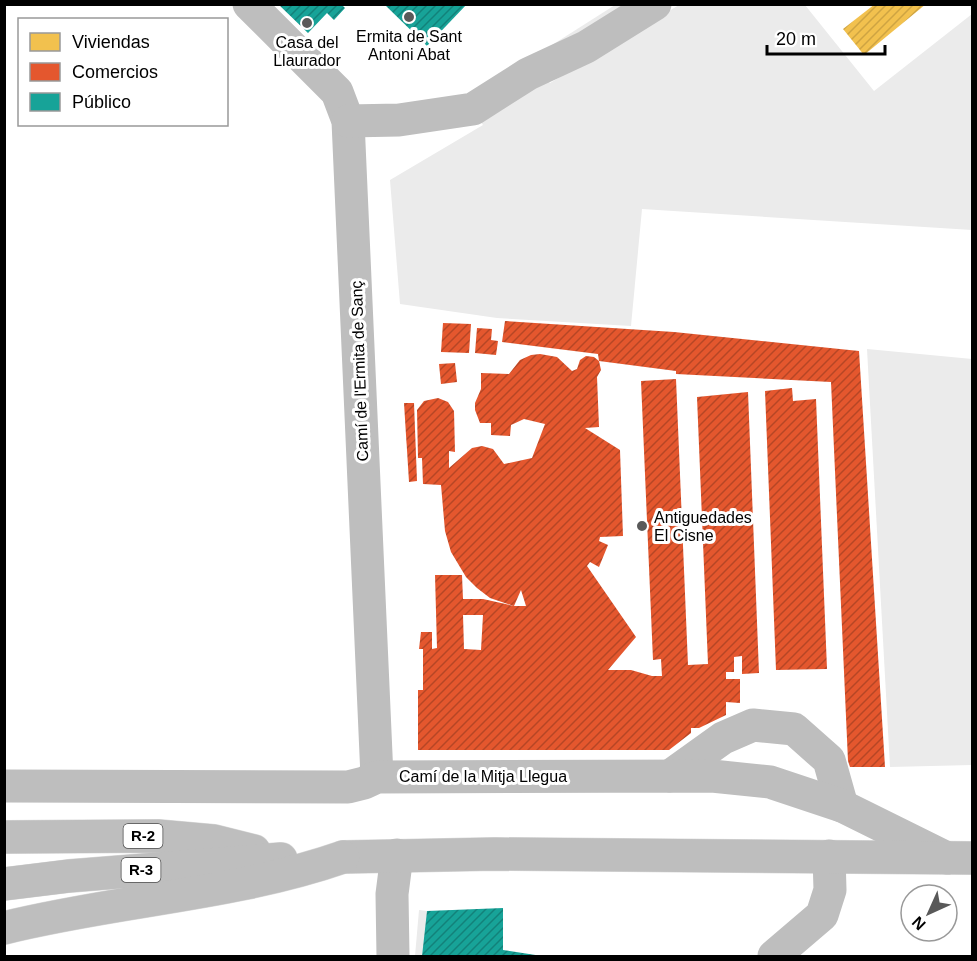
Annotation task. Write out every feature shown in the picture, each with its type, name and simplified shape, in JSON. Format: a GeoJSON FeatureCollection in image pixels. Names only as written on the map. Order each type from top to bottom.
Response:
{"type":"FeatureCollection","features":[{"type":"Feature","properties":{"kind":"main road","name":"Camí de l'Ermita de Sanç"},"geometry":{"type":"LineString","coordinates":[[249,4],[337,92],[348,121],[377,777]]}},
{"type":"Feature","properties":{"kind":"main road"},"geometry":{"type":"LineString","coordinates":[[348,121],[399,120],[473,109],[528,74],[586,47],[655,4]]}},
{"type":"Feature","properties":{"kind":"main road"},"geometry":{"type":"LineString","coordinates":[[670,776],[723,738],[753,725],[794,729],[829,760],[842,806]]}},
{"type":"Feature","properties":{"kind":"main road","name":"Camí de la Mitja Llegua"},"geometry":{"type":"LineString","coordinates":[[4,786],[348,787],[377,777],[712,776],[770,782],[842,806],[960,858]]}},
{"type":"Feature","properties":{"kind":"main road","name":"R-2"},"geometry":{"type":"LineString","coordinates":[[4,837],[158,836],[214,841],[278,859]]}},
{"type":"Feature","properties":{"kind":"main road"},"geometry":{"type":"LineString","coordinates":[[4,928],[104,907],[254,882],[306,870],[343,857],[506,854],[960,858]]}},
{"type":"Feature","properties":{"kind":"main road"},"geometry":{"type":"LineString","coordinates":[[393,957],[392,894],[397,855]]}},
{"type":"Feature","properties":{"kind":"main road"},"geometry":{"type":"LineString","coordinates":[[774,957],[822,915],[830,890],[829,856]]}},
{"type":"Feature","properties":{"kind":"main road","name":"R-3"},"geometry":{"type":"LineString","coordinates":[[4,884],[69,876],[278,859],[343,857]]}},
{"type":"Feature","properties":{"kind":"shaded area"},"geometry":{"type":"Polygon","coordinates":[[[615,5],[633,5],[556,51],[552,45],[615,5]]]}},
{"type":"Feature","properties":{"kind":"shaded area"},"geometry":{"type":"Polygon","coordinates":[[[679,5],[805,5],[874,91],[972,14],[972,230],[642,209],[631,326],[497,318],[400,304],[390,180],[483,125],[479,119],[546,78],[550,83],[679,5]]]}},
{"type":"Feature","properties":{"kind":"shaded area"},"geometry":{"type":"Polygon","coordinates":[[[867,349],[972,359],[972,765],[890,767],[867,349]]]}},
{"type":"Feature","properties":{"kind":"shaded area"},"geometry":{"type":"Polygon","coordinates":[[[419,910],[427,911],[422,956],[415,956],[419,910]]]}},
{"type":"Feature","properties":{"kind":"building: Viviendas"},"geometry":{"type":"Polygon","coordinates":[[[875,4],[926,4],[864,55],[843,29],[875,4]]]}},
{"type":"Feature","properties":{"kind":"building: Comercios"},"geometry":{"type":"Polygon","coordinates":[[[505,321],[674,332],[859,351],[885,767],[850,767],[848,761],[831,382],[676,374],[676,371],[599,361],[598,354],[502,342],[505,321]]]}},
{"type":"Feature","properties":{"kind":"building: Comercios"},"geometry":{"type":"Polygon","coordinates":[[[443,323],[471,324],[469,353],[441,352],[443,323]]]}},
{"type":"Feature","properties":{"kind":"building: Comercios"},"geometry":{"type":"Polygon","coordinates":[[[477,328],[492,329],[491,340],[498,341],[496,355],[475,353],[477,328]]]}},
{"type":"Feature","properties":{"kind":"building: Comercios"},"geometry":{"type":"Polygon","coordinates":[[[531,355],[557,357],[572,371],[577,369],[580,360],[586,356],[594,357],[599,361],[601,370],[597,377],[599,427],[585,428],[620,450],[623,536],[600,537],[599,541],[608,545],[599,567],[590,562],[587,566],[636,637],[608,670],[631,670],[652,676],[662,676],[661,659],[653,660],[641,381],[676,379],[688,665],[708,664],[697,397],[748,392],[759,673],[742,674],[742,656],[734,657],[734,672],[726,672],[726,679],[740,679],[740,703],[726,702],[726,715],[699,728],[691,728],[691,733],[669,750],[418,750],[418,690],[423,690],[423,649],[419,649],[421,632],[432,632],[432,649],[437,648],[435,575],[462,575],[463,599],[483,599],[514,606],[490,598],[477,588],[466,577],[451,552],[445,531],[441,485],[423,484],[422,458],[418,458],[417,410],[424,401],[438,398],[448,402],[454,411],[455,452],[449,451],[449,468],[472,448],[482,446],[493,449],[504,464],[532,458],[545,424],[524,419],[511,425],[510,436],[491,435],[491,423],[480,423],[475,410],[475,403],[481,389],[481,373],[509,374],[520,360],[531,355]],[[521,590],[514,606],[526,606],[521,590]],[[463,615],[464,649],[481,650],[483,615],[463,615]]]}},
{"type":"Feature","properties":{"kind":"building: Comercios"},"geometry":{"type":"Polygon","coordinates":[[[455,363],[457,382],[441,384],[439,364],[455,363]]]}},
{"type":"Feature","properties":{"kind":"building: Comercios"},"geometry":{"type":"Polygon","coordinates":[[[792,388],[793,401],[816,399],[827,669],[776,670],[765,391],[792,388]]]}},
{"type":"Feature","properties":{"kind":"building: Comercios"},"geometry":{"type":"Polygon","coordinates":[[[404,403],[414,403],[417,481],[409,482],[404,403]]]}},
{"type":"Feature","properties":{"kind":"building: Público","name":"Casa del Llaurador"},"geometry":{"type":"Polygon","coordinates":[[[278,4],[341,4],[345,8],[334,20],[327,13],[308,33],[278,4]]]}},
{"type":"Feature","properties":{"kind":"building: Público"},"geometry":{"type":"Polygon","coordinates":[[[384,4],[467,4],[427,46],[384,4]]]}},
{"type":"Feature","properties":{"kind":"building: Público"},"geometry":{"type":"Polygon","coordinates":[[[503,908],[503,950],[542,956],[422,956],[427,911],[503,908]]]}},
{"type":"Feature","properties":{"kind":"place","name":"Ermita de Sant Antoni Abat"},"geometry":{"type":"Point","coordinates":[409,17]}},
{"type":"Feature","properties":{"kind":"place","name":"Casa del Llaurador"},"geometry":{"type":"Point","coordinates":[307,23]}},
{"type":"Feature","properties":{"kind":"place","name":"Antiguedades El Cisne"},"geometry":{"type":"Point","coordinates":[642,526]}}]}
